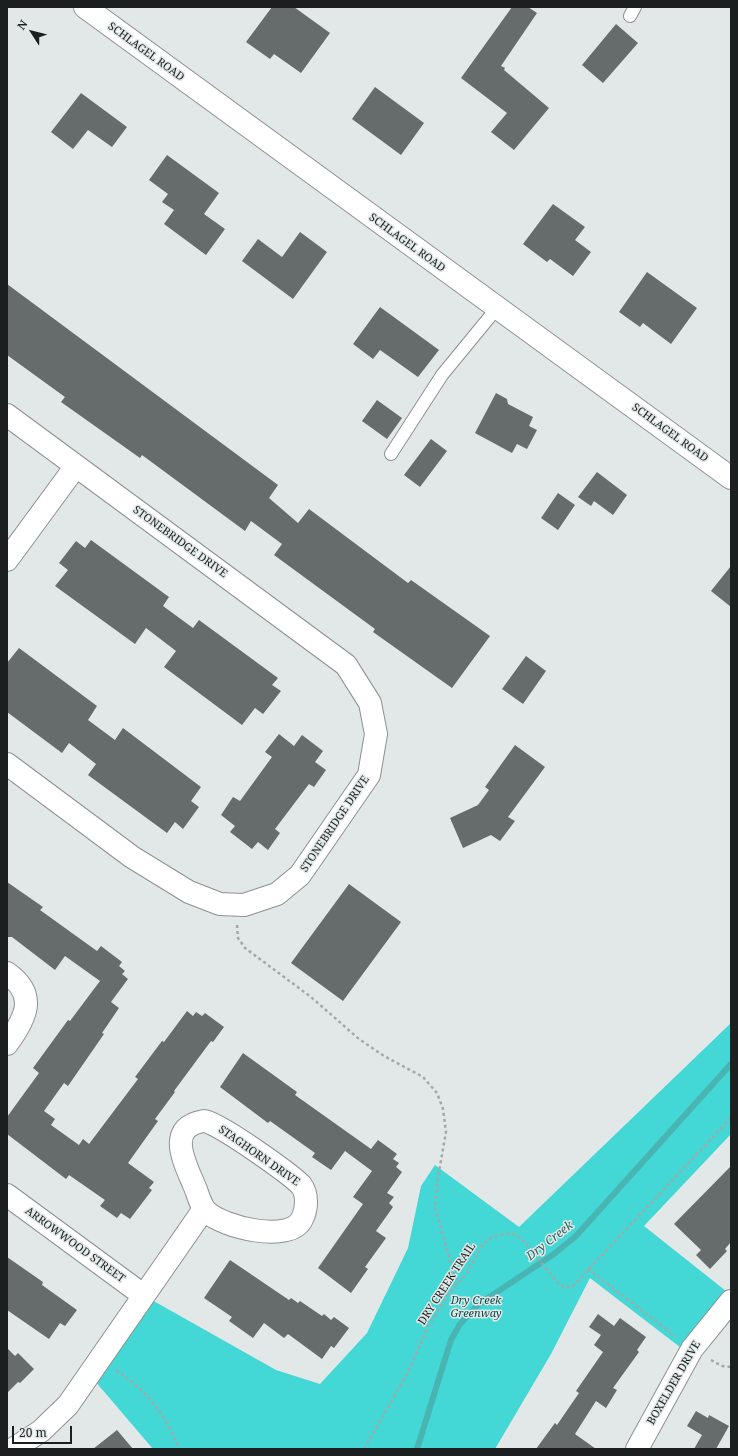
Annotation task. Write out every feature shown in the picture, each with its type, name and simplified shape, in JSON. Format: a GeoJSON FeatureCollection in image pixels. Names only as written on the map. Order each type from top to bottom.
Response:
{"type":"FeatureCollection","features":[{"type":"Feature","properties":{"kind":"street","name":"SCHLAGEL ROAD"},"geometry":{"type":"LineString","coordinates":[[85,7],[731,478]]}},
{"type":"Feature","properties":{"kind":"street","name":"STONEBRIDGE DRIVE"},"geometry":{"type":"LineString","coordinates":[[7,415],[346,665],[370,703],[376,734],[369,775],[300,875],[277,894],[244,905],[220,904],[189,892],[132,857],[7,764]]}},
{"type":"Feature","properties":{"kind":"street"},"geometry":{"type":"LineString","coordinates":[[7,560],[76,466]]}},
{"type":"Feature","properties":{"kind":"street"},"geometry":{"type":"LineString","coordinates":[[7,973],[23,989],[26,1007],[22,1021],[7,1044]]}},
{"type":"Feature","properties":{"kind":"street","name":"STAGHORN DRIVE"},"geometry":{"type":"LineString","coordinates":[[204,1121],[211,1122],[232,1135],[298,1182],[303,1188],[306,1197],[305,1210],[301,1222],[292,1229],[284,1232],[261,1231],[236,1226],[217,1219],[204,1209],[180,1145],[184,1132],[194,1124],[204,1121]]}},
{"type":"Feature","properties":{"kind":"street","name":"ARROWWOOD STREET"},"geometry":{"type":"LineString","coordinates":[[7,1195],[143,1295]]}},
{"type":"Feature","properties":{"kind":"street"},"geometry":{"type":"LineString","coordinates":[[13,1449],[41,1431],[60,1413],[204,1209]]}},
{"type":"Feature","properties":{"kind":"street","name":"BOXELDER DRIVE"},"geometry":{"type":"LineString","coordinates":[[637,1449],[692,1349],[731,1301]]}},
{"type":"Feature","properties":{"kind":"lane"},"geometry":{"type":"LineString","coordinates":[[391,454],[442,375],[497,308]]}},
{"type":"Feature","properties":{"kind":"path"},"geometry":{"type":"LineString","coordinates":[[235,905],[238,938],[245,948],[312,997],[359,1040],[384,1056],[423,1077],[437,1093],[443,1109],[446,1132],[437,1183],[435,1207],[457,1284]]}},
{"type":"Feature","properties":{"kind":"path","name":"DRY CREEK TRAIL"},"geometry":{"type":"LineString","coordinates":[[364,1449],[407,1374],[428,1327],[457,1284],[467,1273],[483,1244],[492,1237],[513,1234],[523,1240],[548,1272],[562,1286],[568,1287],[576,1284],[588,1269],[731,1118]]}},
{"type":"Feature","properties":{"kind":"path"},"geometry":{"type":"LineString","coordinates":[[588,1269],[692,1349]]}},
{"type":"Feature","properties":{"kind":"path"},"geometry":{"type":"LineString","coordinates":[[99,1359],[124,1376],[147,1396],[167,1423],[179,1449]]}},
{"type":"Feature","properties":{"kind":"green space","name":"Dry Creek Greenway"},"geometry":{"type":"Polygon","coordinates":[[[731,1023],[731,1134],[644,1226],[731,1295],[689,1354],[590,1278],[551,1354],[495,1449],[153,1449],[89,1374],[143,1295],[276,1370],[320,1384],[367,1333],[408,1248],[421,1186],[435,1165],[519,1227],[731,1023]]]}},
{"type":"Feature","properties":{"kind":"building"},"geometry":{"type":"Polygon","coordinates":[[[272,7],[294,7],[330,33],[301,73],[274,54],[270,59],[246,42],[272,7]]]}},
{"type":"Feature","properties":{"kind":"building"},"geometry":{"type":"Polygon","coordinates":[[[512,7],[528,7],[537,13],[501,66],[549,108],[514,150],[491,132],[507,113],[461,78],[512,7]]]}},
{"type":"Feature","properties":{"kind":"building"},"geometry":{"type":"Polygon","coordinates":[[[616,24],[638,43],[603,83],[582,65],[616,24]]]}},
{"type":"Feature","properties":{"kind":"building"},"geometry":{"type":"Polygon","coordinates":[[[375,87],[424,123],[401,155],[352,119],[375,87]]]}},
{"type":"Feature","properties":{"kind":"building"},"geometry":{"type":"Polygon","coordinates":[[[81,93],[127,127],[112,147],[88,130],[73,149],[51,132],[81,93]]]}},
{"type":"Feature","properties":{"kind":"building"},"geometry":{"type":"Polygon","coordinates":[[[167,155],[219,193],[204,214],[225,229],[206,255],[164,224],[174,210],[162,202],[168,194],[149,180],[167,155]]]}},
{"type":"Feature","properties":{"kind":"building"},"geometry":{"type":"Polygon","coordinates":[[[553,204],[585,227],[575,240],[591,252],[573,276],[550,259],[547,262],[523,244],[553,204]]]}},
{"type":"Feature","properties":{"kind":"building"},"geometry":{"type":"Polygon","coordinates":[[[300,232],[327,252],[293,299],[242,261],[258,239],[282,257],[300,232]]]}},
{"type":"Feature","properties":{"kind":"building"},"geometry":{"type":"Polygon","coordinates":[[[647,272],[697,308],[671,344],[643,323],[640,327],[619,312],[647,272]]]}},
{"type":"Feature","properties":{"kind":"building"},"geometry":{"type":"Polygon","coordinates":[[[7,284],[278,485],[269,498],[298,523],[309,509],[408,583],[411,580],[490,636],[452,688],[373,632],[375,629],[274,555],[282,544],[251,521],[245,531],[142,455],[140,458],[61,402],[65,397],[7,355],[7,284]]]}},
{"type":"Feature","properties":{"kind":"building"},"geometry":{"type":"Polygon","coordinates":[[[380,307],[439,350],[418,377],[380,350],[373,359],[353,344],[380,307]]]}},
{"type":"Feature","properties":{"kind":"building"},"geometry":{"type":"Polygon","coordinates":[[[496,393],[507,399],[508,404],[533,417],[529,426],[537,430],[527,449],[517,444],[512,453],[475,433],[496,393]]]}},
{"type":"Feature","properties":{"kind":"building"},"geometry":{"type":"Polygon","coordinates":[[[377,400],[402,418],[387,439],[362,421],[377,400]]]}},
{"type":"Feature","properties":{"kind":"building"},"geometry":{"type":"Polygon","coordinates":[[[431,439],[447,451],[420,487],[404,475],[431,439]]]}},
{"type":"Feature","properties":{"kind":"building"},"geometry":{"type":"Polygon","coordinates":[[[597,472],[627,495],[613,515],[594,501],[591,506],[578,497],[597,472]]]}},
{"type":"Feature","properties":{"kind":"building"},"geometry":{"type":"Polygon","coordinates":[[[558,493],[575,505],[558,530],[541,518],[558,493]]]}},
{"type":"Feature","properties":{"kind":"building"},"geometry":{"type":"Polygon","coordinates":[[[91,540],[169,597],[163,606],[193,628],[199,620],[278,678],[272,685],[281,691],[263,714],[255,708],[242,725],[164,667],[176,651],[146,628],[135,644],[55,586],[68,570],[59,563],[76,541],[85,548],[91,540]]]}},
{"type":"Feature","properties":{"kind":"building"},"geometry":{"type":"Polygon","coordinates":[[[731,566],[731,607],[711,591],[731,566]]]}},
{"type":"Feature","properties":{"kind":"building"},"geometry":{"type":"Polygon","coordinates":[[[19,648],[97,706],[88,720],[115,740],[123,728],[201,787],[191,801],[199,807],[183,829],[175,822],[167,833],[88,775],[96,764],[69,743],[62,753],[7,712],[7,663],[19,648]]]}},
{"type":"Feature","properties":{"kind":"building"},"geometry":{"type":"Polygon","coordinates":[[[526,656],[546,671],[523,704],[502,689],[526,656]]]}},
{"type":"Feature","properties":{"kind":"building"},"geometry":{"type":"Polygon","coordinates":[[[279,734],[294,746],[302,735],[323,751],[315,762],[326,770],[314,787],[309,784],[275,829],[280,833],[268,850],[258,842],[252,849],[230,832],[235,826],[221,815],[233,797],[240,801],[272,757],[265,752],[279,734]]]}},
{"type":"Feature","properties":{"kind":"building"},"geometry":{"type":"Polygon","coordinates":[[[515,745],[545,767],[508,817],[515,821],[500,841],[491,835],[463,848],[450,818],[478,805],[489,790],[485,787],[515,745]]]}},
{"type":"Feature","properties":{"kind":"building"},"geometry":{"type":"Polygon","coordinates":[[[7,882],[43,907],[40,910],[97,951],[101,946],[122,962],[119,966],[125,971],[122,974],[128,979],[111,1002],[119,1008],[102,1033],[104,1034],[68,1086],[64,1083],[44,1111],[55,1119],[51,1125],[79,1145],[83,1139],[89,1144],[138,1079],[135,1077],[187,1011],[193,1016],[196,1012],[202,1016],[205,1013],[224,1027],[213,1042],[211,1041],[174,1091],[175,1092],[155,1119],[158,1121],[128,1163],[154,1182],[149,1188],[152,1190],[130,1219],[121,1213],[117,1218],[100,1206],[105,1200],[69,1175],[66,1179],[7,1134],[7,1117],[39,1073],[33,1068],[68,1020],[70,1021],[100,981],[65,956],[55,970],[12,937],[7,937],[7,882]]]}},
{"type":"Feature","properties":{"kind":"building"},"geometry":{"type":"Polygon","coordinates":[[[349,884],[401,922],[343,1001],[291,963],[349,884]]]}},
{"type":"Feature","properties":{"kind":"building"},"geometry":{"type":"Polygon","coordinates":[[[243,1053],[297,1092],[295,1095],[371,1149],[378,1140],[397,1154],[393,1159],[399,1163],[396,1167],[402,1172],[387,1193],[394,1197],[389,1203],[393,1207],[376,1231],[386,1238],[365,1267],[368,1269],[351,1293],[318,1268],[363,1204],[353,1197],[372,1171],[345,1151],[331,1170],[312,1157],[315,1153],[270,1121],[268,1123],[220,1087],[243,1053]]]}},
{"type":"Feature","properties":{"kind":"building"},"geometry":{"type":"Polygon","coordinates":[[[731,1166],[731,1242],[725,1249],[727,1251],[710,1269],[696,1255],[701,1250],[674,1224],[731,1166]]]}},
{"type":"Feature","properties":{"kind":"building"},"geometry":{"type":"Polygon","coordinates":[[[7,1257],[43,1282],[42,1285],[77,1310],[65,1326],[60,1323],[49,1339],[7,1310],[7,1257]]]}},
{"type":"Feature","properties":{"kind":"building"},"geometry":{"type":"Polygon","coordinates":[[[230,1260],[289,1300],[291,1298],[298,1303],[300,1301],[322,1316],[324,1314],[331,1320],[334,1317],[349,1328],[334,1348],[331,1346],[322,1359],[288,1334],[284,1338],[264,1323],[253,1338],[229,1321],[232,1317],[204,1298],[230,1260]]]}},
{"type":"Feature","properties":{"kind":"building"},"geometry":{"type":"Polygon","coordinates":[[[598,1314],[614,1326],[620,1318],[646,1337],[637,1350],[639,1352],[613,1388],[617,1390],[606,1408],[596,1401],[575,1434],[596,1449],[536,1449],[555,1423],[557,1425],[579,1393],[576,1391],[603,1352],[594,1345],[601,1335],[589,1327],[598,1314]]]}},
{"type":"Feature","properties":{"kind":"building"},"geometry":{"type":"Polygon","coordinates":[[[7,1348],[15,1356],[18,1353],[34,1369],[7,1393],[7,1348]]]}},
{"type":"Feature","properties":{"kind":"building"},"geometry":{"type":"Polygon","coordinates":[[[696,1411],[708,1418],[709,1415],[729,1426],[716,1449],[694,1449],[702,1435],[687,1426],[696,1411]]]}},
{"type":"Feature","properties":{"kind":"building"},"geometry":{"type":"Polygon","coordinates":[[[117,1430],[133,1449],[93,1449],[117,1430]]]}},
{"type":"Feature","properties":{"kind":"waterway","name":"Dry Creek"},"geometry":{"type":"LineString","coordinates":[[417,1449],[451,1340],[460,1324],[479,1304],[554,1254],[576,1236],[731,1064]]}}]}
